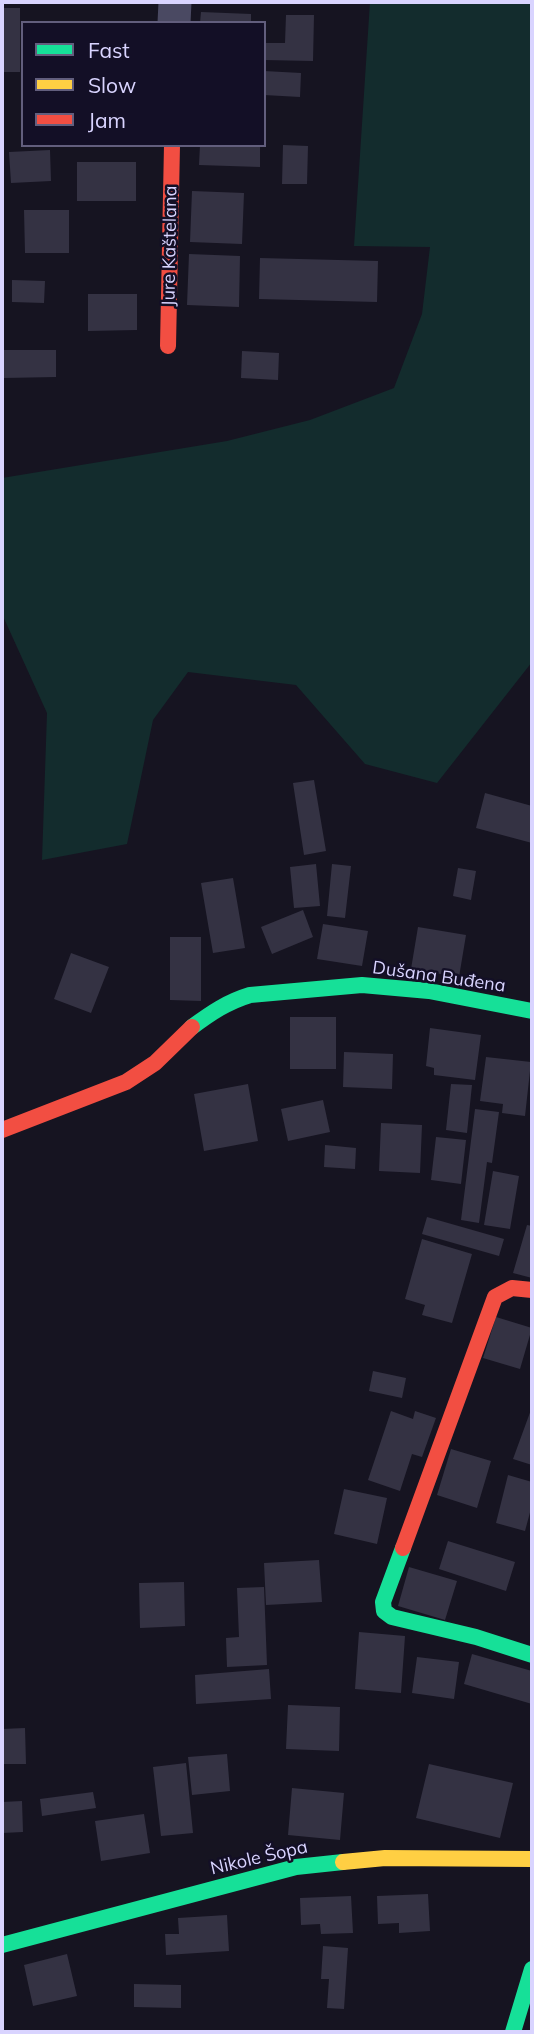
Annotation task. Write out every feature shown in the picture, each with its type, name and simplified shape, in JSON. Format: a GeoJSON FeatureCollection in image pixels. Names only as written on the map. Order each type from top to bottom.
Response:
{"type":"FeatureCollection","features":[{"type":"Feature","properties":{"kind":"street"},"geometry":{"type":"LineString","coordinates":[[174,21],[175,2]]}},
{"type":"Feature","properties":{"kind":"street","name":"Jure Kaštelana"},"geometry":{"type":"LineString","coordinates":[[168,346],[172,147]]}},
{"type":"Feature","properties":{"kind":"street","name":"Dušana Buđena"},"geometry":{"type":"LineString","coordinates":[[2,1130],[126,1082],[155,1063],[187,1030],[216,1009],[250,995],[362,985],[429,991],[532,1011]]}},
{"type":"Feature","properties":{"kind":"street"},"geometry":{"type":"LineString","coordinates":[[532,1290],[515,1286],[503,1289],[495,1297],[383,1602],[384,1611],[392,1617],[476,1637],[532,1655]]}},
{"type":"Feature","properties":{"kind":"street","name":"Nikole Šopa"},"geometry":{"type":"LineString","coordinates":[[2,1945],[296,1867],[385,1858],[532,1859]]}},
{"type":"Feature","properties":{"kind":"street"},"geometry":{"type":"LineString","coordinates":[[513,2032],[532,1969]]}},
{"type":"Feature","properties":{"kind":"green space"},"geometry":{"type":"Polygon","coordinates":[[[370,2],[532,2],[532,662],[437,783],[365,764],[296,685],[188,672],[153,720],[127,844],[42,860],[47,713],[2,614],[2,478],[227,441],[310,420],[394,388],[422,314],[430,247],[354,246],[370,2]]]}},
{"type":"Feature","properties":{"kind":"building"},"geometry":{"type":"Polygon","coordinates":[[[2,8],[20,8],[20,72],[2,72],[2,8]]]}},
{"type":"Feature","properties":{"kind":"building"},"geometry":{"type":"Polygon","coordinates":[[[201,12],[251,14],[251,21],[200,21],[201,12]]]}},
{"type":"Feature","properties":{"kind":"building"},"geometry":{"type":"Polygon","coordinates":[[[286,15],[314,15],[313,61],[266,60],[266,43],[285,43],[286,15]]]}},
{"type":"Feature","properties":{"kind":"building"},"geometry":{"type":"Polygon","coordinates":[[[266,71],[301,73],[300,97],[266,95],[266,71]]]}},
{"type":"Feature","properties":{"kind":"building"},"geometry":{"type":"Polygon","coordinates":[[[283,145],[308,146],[307,184],[282,184],[283,145]]]}},
{"type":"Feature","properties":{"kind":"building"},"geometry":{"type":"Polygon","coordinates":[[[200,147],[260,147],[260,167],[199,165],[200,147]]]}},
{"type":"Feature","properties":{"kind":"building"},"geometry":{"type":"Polygon","coordinates":[[[50,150],[51,181],[11,183],[9,152],[50,150]]]}},
{"type":"Feature","properties":{"kind":"building"},"geometry":{"type":"Polygon","coordinates":[[[77,162],[136,162],[136,201],[77,201],[77,162]]]}},
{"type":"Feature","properties":{"kind":"building"},"geometry":{"type":"Polygon","coordinates":[[[192,191],[244,193],[242,244],[190,242],[192,191]]]}},
{"type":"Feature","properties":{"kind":"building"},"geometry":{"type":"Polygon","coordinates":[[[24,210],[69,210],[69,253],[25,253],[24,210]]]}},
{"type":"Feature","properties":{"kind":"building"},"geometry":{"type":"Polygon","coordinates":[[[189,254],[240,256],[239,307],[187,305],[189,254]]]}},
{"type":"Feature","properties":{"kind":"building"},"geometry":{"type":"Polygon","coordinates":[[[260,258],[378,261],[377,302],[259,299],[260,258]]]}},
{"type":"Feature","properties":{"kind":"building"},"geometry":{"type":"Polygon","coordinates":[[[12,280],[45,281],[44,303],[12,302],[12,280]]]}},
{"type":"Feature","properties":{"kind":"building"},"geometry":{"type":"Polygon","coordinates":[[[88,294],[137,294],[137,330],[88,331],[88,294]]]}},
{"type":"Feature","properties":{"kind":"building"},"geometry":{"type":"Polygon","coordinates":[[[4,350],[56,350],[56,377],[4,378],[4,350]]]}},
{"type":"Feature","properties":{"kind":"building"},"geometry":{"type":"Polygon","coordinates":[[[242,351],[279,353],[278,380],[241,378],[242,351]]]}},
{"type":"Feature","properties":{"kind":"building"},"geometry":{"type":"Polygon","coordinates":[[[314,780],[326,851],[304,855],[293,783],[314,780]]]}},
{"type":"Feature","properties":{"kind":"building"},"geometry":{"type":"Polygon","coordinates":[[[485,793],[532,806],[532,843],[476,828],[485,793]]]}},
{"type":"Feature","properties":{"kind":"building"},"geometry":{"type":"Polygon","coordinates":[[[316,864],[320,906],[294,908],[290,867],[316,864]]]}},
{"type":"Feature","properties":{"kind":"building"},"geometry":{"type":"Polygon","coordinates":[[[332,864],[351,866],[345,918],[327,916],[332,864]]]}},
{"type":"Feature","properties":{"kind":"building"},"geometry":{"type":"Polygon","coordinates":[[[458,868],[476,871],[471,900],[453,896],[458,868]]]}},
{"type":"Feature","properties":{"kind":"building"},"geometry":{"type":"Polygon","coordinates":[[[233,878],[245,948],[213,953],[201,883],[233,878]]]}},
{"type":"Feature","properties":{"kind":"building"},"geometry":{"type":"Polygon","coordinates":[[[303,910],[313,937],[272,954],[261,927],[303,910]]]}},
{"type":"Feature","properties":{"kind":"building"},"geometry":{"type":"Polygon","coordinates":[[[323,924],[368,931],[362,966],[317,959],[323,924]]]}},
{"type":"Feature","properties":{"kind":"building"},"geometry":{"type":"Polygon","coordinates":[[[418,927],[466,935],[459,977],[411,969],[418,927]]]}},
{"type":"Feature","properties":{"kind":"building"},"geometry":{"type":"Polygon","coordinates":[[[170,937],[201,937],[201,1001],[170,1000],[170,937]]]}},
{"type":"Feature","properties":{"kind":"building"},"geometry":{"type":"Polygon","coordinates":[[[71,953],[109,967],[91,1013],[54,999],[71,953]]]}},
{"type":"Feature","properties":{"kind":"building"},"geometry":{"type":"Polygon","coordinates":[[[290,1017],[336,1017],[336,1069],[290,1069],[290,1017]]]}},
{"type":"Feature","properties":{"kind":"building"},"geometry":{"type":"Polygon","coordinates":[[[430,1028],[481,1035],[475,1080],[434,1075],[434,1068],[426,1066],[430,1028]]]}},
{"type":"Feature","properties":{"kind":"building"},"geometry":{"type":"Polygon","coordinates":[[[344,1052],[393,1054],[392,1089],[343,1087],[344,1052]]]}},
{"type":"Feature","properties":{"kind":"building"},"geometry":{"type":"Polygon","coordinates":[[[486,1057],[531,1062],[525,1116],[502,1113],[503,1104],[480,1101],[486,1057]]]}},
{"type":"Feature","properties":{"kind":"building"},"geometry":{"type":"Polygon","coordinates":[[[248,1084],[258,1141],[204,1151],[194,1094],[248,1084]]]}},
{"type":"Feature","properties":{"kind":"building"},"geometry":{"type":"Polygon","coordinates":[[[451,1084],[472,1085],[467,1133],[446,1130],[451,1084]]]}},
{"type":"Feature","properties":{"kind":"building"},"geometry":{"type":"Polygon","coordinates":[[[323,1100],[330,1132],[288,1141],[281,1109],[323,1100]]]}},
{"type":"Feature","properties":{"kind":"building"},"geometry":{"type":"Polygon","coordinates":[[[475,1109],[499,1112],[492,1163],[487,1162],[479,1223],[461,1220],[475,1109]]]}},
{"type":"Feature","properties":{"kind":"building"},"geometry":{"type":"Polygon","coordinates":[[[381,1123],[422,1125],[420,1173],[379,1171],[381,1123]]]}},
{"type":"Feature","properties":{"kind":"building"},"geometry":{"type":"Polygon","coordinates":[[[436,1137],[466,1140],[461,1184],[431,1180],[436,1137]]]}},
{"type":"Feature","properties":{"kind":"building"},"geometry":{"type":"Polygon","coordinates":[[[325,1145],[356,1148],[355,1169],[324,1167],[325,1145]]]}},
{"type":"Feature","properties":{"kind":"building"},"geometry":{"type":"Polygon","coordinates":[[[493,1171],[519,1176],[510,1229],[484,1225],[493,1171]]]}},
{"type":"Feature","properties":{"kind":"building"},"geometry":{"type":"Polygon","coordinates":[[[427,1217],[504,1239],[499,1256],[422,1234],[427,1217]]]}},
{"type":"Feature","properties":{"kind":"building"},"geometry":{"type":"Polygon","coordinates":[[[527,1225],[532,1226],[532,1278],[513,1273],[527,1225]]]}},
{"type":"Feature","properties":{"kind":"building"},"geometry":{"type":"Polygon","coordinates":[[[422,1239],[472,1254],[452,1323],[422,1315],[425,1305],[405,1299],[422,1239]]]}},
{"type":"Feature","properties":{"kind":"building"},"geometry":{"type":"Polygon","coordinates":[[[496,1317],[532,1328],[520,1369],[483,1358],[496,1317]]]}},
{"type":"Feature","properties":{"kind":"building"},"geometry":{"type":"Polygon","coordinates":[[[373,1371],[406,1378],[402,1398],[369,1391],[373,1371]]]}},
{"type":"Feature","properties":{"kind":"building"},"geometry":{"type":"Polygon","coordinates":[[[532,1407],[532,1465],[513,1459],[532,1407]]]}},
{"type":"Feature","properties":{"kind":"building"},"geometry":{"type":"Polygon","coordinates":[[[391,1411],[413,1419],[415,1411],[436,1418],[422,1457],[412,1454],[400,1491],[368,1480],[391,1411]]]}},
{"type":"Feature","properties":{"kind":"building"},"geometry":{"type":"Polygon","coordinates":[[[451,1449],[491,1461],[477,1508],[437,1495],[451,1449]]]}},
{"type":"Feature","properties":{"kind":"building"},"geometry":{"type":"Polygon","coordinates":[[[508,1475],[532,1482],[532,1505],[525,1531],[496,1523],[508,1475]]]}},
{"type":"Feature","properties":{"kind":"building"},"geometry":{"type":"Polygon","coordinates":[[[344,1489],[387,1498],[377,1544],[334,1534],[344,1489]]]}},
{"type":"Feature","properties":{"kind":"building"},"geometry":{"type":"Polygon","coordinates":[[[448,1541],[515,1562],[506,1591],[439,1569],[448,1541]]]}},
{"type":"Feature","properties":{"kind":"building"},"geometry":{"type":"Polygon","coordinates":[[[319,1560],[322,1602],[266,1605],[264,1563],[319,1560]]]}},
{"type":"Feature","properties":{"kind":"building"},"geometry":{"type":"Polygon","coordinates":[[[409,1567],[457,1581],[445,1620],[398,1606],[409,1567]]]}},
{"type":"Feature","properties":{"kind":"building"},"geometry":{"type":"Polygon","coordinates":[[[184,1582],[185,1626],[140,1628],[139,1583],[184,1582]]]}},
{"type":"Feature","properties":{"kind":"building"},"geometry":{"type":"Polygon","coordinates":[[[264,1587],[267,1665],[227,1667],[226,1638],[239,1637],[237,1588],[264,1587]]]}},
{"type":"Feature","properties":{"kind":"building"},"geometry":{"type":"Polygon","coordinates":[[[359,1632],[405,1636],[401,1693],[355,1689],[359,1632]]]}},
{"type":"Feature","properties":{"kind":"building"},"geometry":{"type":"Polygon","coordinates":[[[472,1654],[532,1671],[532,1704],[464,1684],[472,1654]]]}},
{"type":"Feature","properties":{"kind":"building"},"geometry":{"type":"Polygon","coordinates":[[[417,1657],[459,1662],[454,1699],[412,1693],[417,1657]]]}},
{"type":"Feature","properties":{"kind":"building"},"geometry":{"type":"Polygon","coordinates":[[[269,1669],[271,1699],[196,1704],[195,1675],[269,1669]]]}},
{"type":"Feature","properties":{"kind":"building"},"geometry":{"type":"Polygon","coordinates":[[[288,1705],[340,1707],[339,1751],[286,1749],[288,1705]]]}},
{"type":"Feature","properties":{"kind":"building"},"geometry":{"type":"Polygon","coordinates":[[[25,1728],[26,1764],[2,1764],[2,1729],[25,1728]]]}},
{"type":"Feature","properties":{"kind":"building"},"geometry":{"type":"Polygon","coordinates":[[[227,1754],[230,1791],[192,1795],[188,1757],[227,1754]]]}},
{"type":"Feature","properties":{"kind":"building"},"geometry":{"type":"Polygon","coordinates":[[[186,1763],[193,1833],[161,1836],[153,1767],[186,1763]]]}},
{"type":"Feature","properties":{"kind":"building"},"geometry":{"type":"Polygon","coordinates":[[[429,1764],[513,1783],[500,1838],[416,1818],[429,1764]]]}},
{"type":"Feature","properties":{"kind":"building"},"geometry":{"type":"Polygon","coordinates":[[[292,1788],[344,1793],[340,1840],[288,1835],[292,1788]]]}},
{"type":"Feature","properties":{"kind":"building"},"geometry":{"type":"Polygon","coordinates":[[[93,1792],[96,1808],[42,1816],[40,1799],[93,1792]]]}},
{"type":"Feature","properties":{"kind":"building"},"geometry":{"type":"Polygon","coordinates":[[[22,1801],[23,1832],[2,1833],[2,1802],[22,1801]]]}},
{"type":"Feature","properties":{"kind":"building"},"geometry":{"type":"Polygon","coordinates":[[[144,1814],[150,1853],[101,1861],[95,1821],[144,1814]]]}},
{"type":"Feature","properties":{"kind":"building"},"geometry":{"type":"Polygon","coordinates":[[[428,1894],[430,1931],[399,1933],[399,1923],[378,1924],[377,1896],[428,1894]]]}},
{"type":"Feature","properties":{"kind":"building"},"geometry":{"type":"Polygon","coordinates":[[[351,1896],[353,1933],[321,1934],[320,1924],[301,1925],[300,1898],[351,1896]]]}},
{"type":"Feature","properties":{"kind":"building"},"geometry":{"type":"Polygon","coordinates":[[[227,1915],[229,1951],[166,1955],[165,1934],[179,1934],[178,1918],[227,1915]]]}},
{"type":"Feature","properties":{"kind":"building"},"geometry":{"type":"Polygon","coordinates":[[[323,1946],[348,1948],[344,2009],[327,2008],[329,1979],[321,1979],[323,1946]]]}},
{"type":"Feature","properties":{"kind":"building"},"geometry":{"type":"Polygon","coordinates":[[[67,1954],[77,1996],[33,2006],[24,1965],[67,1954]]]}},
{"type":"Feature","properties":{"kind":"building"},"geometry":{"type":"Polygon","coordinates":[[[134,1984],[181,1985],[181,2008],[134,2007],[134,1984]]]}},
{"type":"Feature","properties":{"kind":"traffic: fast"},"geometry":{"type":"LineString","coordinates":[[192,1027],[220,1008],[250,995],[362,985],[429,991],[532,1011]]}},
{"type":"Feature","properties":{"kind":"traffic: fast"},"geometry":{"type":"LineString","coordinates":[[403,1548],[383,1602],[384,1611],[392,1617],[476,1637],[532,1655]]}},
{"type":"Feature","properties":{"kind":"traffic: fast"},"geometry":{"type":"LineString","coordinates":[[2,1945],[296,1867],[343,1862]]}},
{"type":"Feature","properties":{"kind":"traffic: fast"},"geometry":{"type":"LineString","coordinates":[[513,2032],[532,1969]]}},
{"type":"Feature","properties":{"kind":"traffic: slow"},"geometry":{"type":"LineString","coordinates":[[343,1862],[385,1858],[532,1859]]}},
{"type":"Feature","properties":{"kind":"traffic: jam"},"geometry":{"type":"LineString","coordinates":[[168,346],[172,147]]}},
{"type":"Feature","properties":{"kind":"traffic: jam"},"geometry":{"type":"LineString","coordinates":[[2,1130],[126,1082],[155,1063],[192,1027]]}},
{"type":"Feature","properties":{"kind":"traffic: jam"},"geometry":{"type":"LineString","coordinates":[[403,1548],[495,1297],[512,1288],[532,1290]]}}]}
